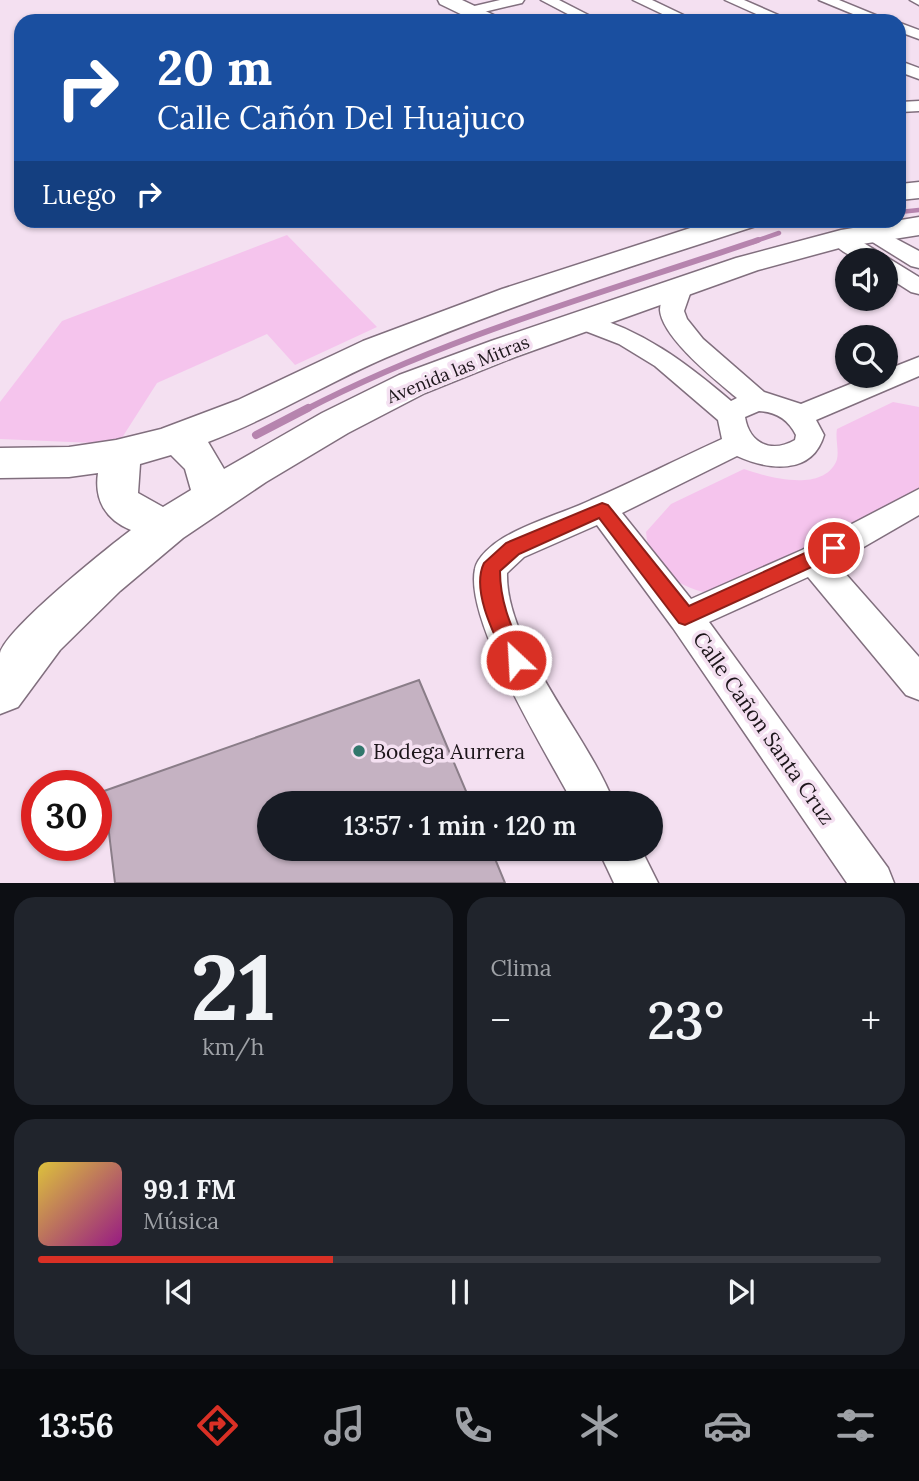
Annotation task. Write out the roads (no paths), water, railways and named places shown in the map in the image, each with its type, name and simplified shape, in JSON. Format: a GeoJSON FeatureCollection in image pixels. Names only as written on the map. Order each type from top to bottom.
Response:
{"type":"FeatureCollection","features":[{"type":"Feature","properties":{"kind":"street"},"geometry":{"type":"LineString","coordinates":[[474,14],[517,0]]}},
{"type":"Feature","properties":{"kind":"street"},"geometry":{"type":"LineString","coordinates":[[548,0],[578,14]]}},
{"type":"Feature","properties":{"kind":"street"},"geometry":{"type":"LineString","coordinates":[[640,0],[673,14]]}},
{"type":"Feature","properties":{"kind":"street"},"geometry":{"type":"LineString","coordinates":[[732,0],[767,14]]}},
{"type":"Feature","properties":{"kind":"street"},"geometry":{"type":"LineString","coordinates":[[826,0],[864,14]]}},
{"type":"Feature","properties":{"kind":"street"},"geometry":{"type":"LineString","coordinates":[[440,3],[464,14]]}},
{"type":"Feature","properties":{"kind":"street","name":"Avenida las Mitras"},"geometry":{"type":"LineString","coordinates":[[0,690],[43,635],[104,577],[168,526],[212,495],[334,424],[412,384],[682,285],[747,264],[919,226]]}},
{"type":"Feature","properties":{"kind":"street"},"geometry":{"type":"LineString","coordinates":[[0,463],[69,462],[123,454],[176,438],[252,409],[373,350],[449,320],[629,256],[720,228]]}},
{"type":"Feature","properties":{"kind":"street"},"geometry":{"type":"LineString","coordinates":[[857,240],[919,261]]}},
{"type":"Feature","properties":{"kind":"street"},"geometry":{"type":"LineString","coordinates":[[857,240],[919,287]]}},
{"type":"Feature","properties":{"kind":"street"},"geometry":{"type":"LineString","coordinates":[[682,285],[674,301],[672,313],[688,340],[757,401]]}},
{"type":"Feature","properties":{"kind":"street"},"geometry":{"type":"LineString","coordinates":[[584,322],[624,334],[657,352],[761,455],[797,455],[810,442],[806,425],[799,416],[779,405],[757,401],[736,409],[736,429]]}},
{"type":"Feature","properties":{"kind":"street"},"geometry":{"type":"LineString","coordinates":[[657,352],[688,340]]}},
{"type":"Feature","properties":{"kind":"street"},"geometry":{"type":"LineString","coordinates":[[799,416],[914,375]]}},
{"type":"Feature","properties":{"kind":"street"},"geometry":{"type":"LineString","coordinates":[[587,791],[516,660],[496,614],[490,589],[491,568],[513,548],[602,509],[736,429]]}},
{"type":"Feature","properties":{"kind":"street"},"geometry":{"type":"LineString","coordinates":[[176,438],[190,447],[200,459],[208,473],[212,495]]}},
{"type":"Feature","properties":{"kind":"street"},"geometry":{"type":"LineString","coordinates":[[123,454],[115,479],[121,504],[132,514],[168,526]]}},
{"type":"Feature","properties":{"kind":"street"},"geometry":{"type":"LineString","coordinates":[[685,617],[813,560],[918,502]]}},
{"type":"Feature","properties":{"kind":"street","name":"Calle Cañon Santa Cruz"},"geometry":{"type":"LineString","coordinates":[[602,509],[685,617],[873,883]]}},
{"type":"Feature","properties":{"kind":"street"},"geometry":{"type":"LineString","coordinates":[[813,560],[919,683]]}},
{"type":"Feature","properties":{"kind":"street"},"geometry":{"type":"LineString","coordinates":[[625,861],[637,883]]}},
{"type":"Feature","properties":{"kind":"waterway"},"geometry":{"type":"LineString","coordinates":[[906,211],[919,210]]}},
{"type":"Feature","properties":{"kind":"waterway"},"geometry":{"type":"LineString","coordinates":[[753,242],[779,233]]}},
{"type":"Feature","properties":{"kind":"waterway"},"geometry":{"type":"LineString","coordinates":[[305,410],[471,337],[758,240]]}},
{"type":"Feature","properties":{"kind":"waterway"},"geometry":{"type":"LineString","coordinates":[[256,435],[308,408]]}},
{"type":"Feature","properties":{"kind":"place","name":"Bodega Aurrera"},"geometry":{"type":"Point","coordinates":[359,751]}}]}
